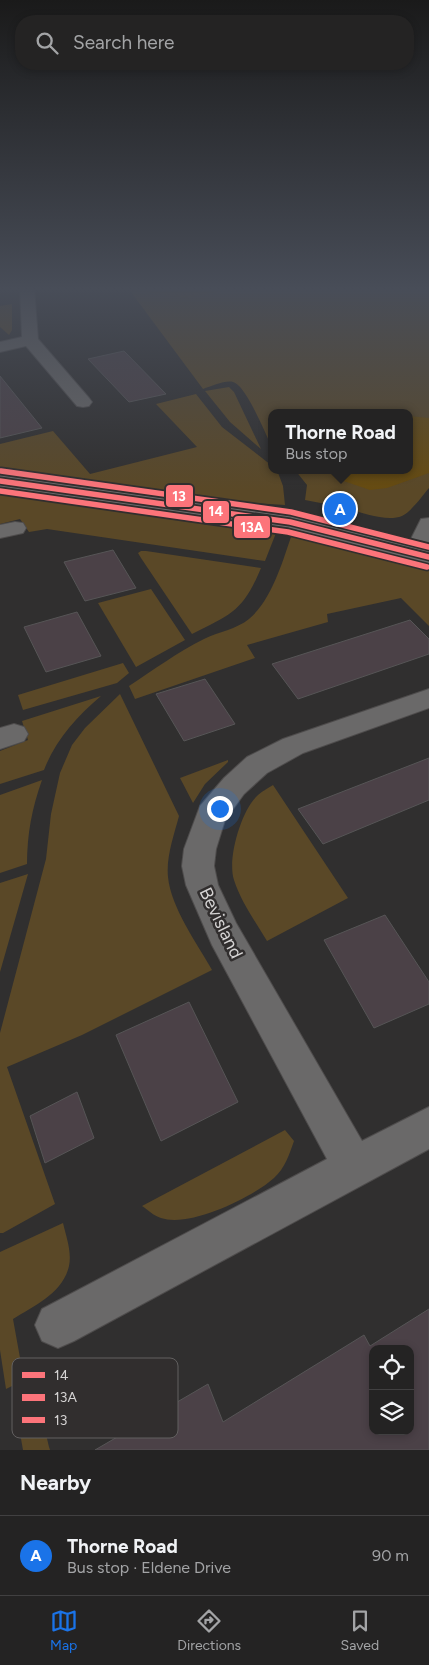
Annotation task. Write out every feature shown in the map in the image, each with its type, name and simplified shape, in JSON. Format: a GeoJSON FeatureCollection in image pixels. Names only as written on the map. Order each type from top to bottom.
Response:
{"type":"FeatureCollection","features":[{"type":"Feature","properties":{"kind":"street"},"geometry":{"type":"LineString","coordinates":[[43,355],[83,402]]}},
{"type":"Feature","properties":{"kind":"street"},"geometry":{"type":"LineString","coordinates":[[0,481],[290,522],[422,554],[429,524]]}},
{"type":"Feature","properties":{"kind":"street","name":"Bevisland"},"geometry":{"type":"LineString","coordinates":[[354,1167],[224,934],[202,885],[198,866],[200,849],[210,815],[234,786],[257,765],[293,746],[429,698]]}},
{"type":"Feature","properties":{"kind":"street"},"geometry":{"type":"LineString","coordinates":[[58,1325],[429,1128]]}},
{"type":"Feature","properties":{"kind":"shaded area"},"geometry":{"type":"Polygon","coordinates":[[[178,355],[429,355],[429,488],[409,511],[402,516],[389,518],[368,515],[348,509],[350,505],[333,501],[331,505],[305,500],[307,485],[298,474],[413,474],[413,409],[268,409],[268,438],[244,391],[238,385],[233,382],[226,382],[203,389],[178,355]]]}},
{"type":"Feature","properties":{"kind":"shaded area"},"geometry":{"type":"Polygon","coordinates":[[[229,387],[234,392],[261,449],[230,422],[205,391],[229,387]]]}},
{"type":"Feature","properties":{"kind":"shaded area"},"geometry":{"type":"Polygon","coordinates":[[[196,394],[222,427],[268,463],[268,474],[278,474],[283,486],[285,505],[220,501],[0,471],[0,444],[53,431],[90,474],[197,447],[156,404],[196,394]]]}},
{"type":"Feature","properties":{"kind":"shaded area"},"geometry":{"type":"Polygon","coordinates":[[[413,416],[429,418],[429,473],[387,488],[370,490],[335,478],[331,474],[413,474],[413,416]]]}},
{"type":"Feature","properties":{"kind":"shaded area"},"geometry":{"type":"Polygon","coordinates":[[[0,494],[276,533],[265,561],[47,529],[29,532],[20,519],[0,524],[0,494]]]}},
{"type":"Feature","properties":{"kind":"shaded area"},"geometry":{"type":"Polygon","coordinates":[[[292,534],[392,556],[429,568],[429,626],[401,598],[327,614],[328,622],[247,645],[255,658],[135,699],[129,686],[194,644],[233,628],[249,619],[257,611],[276,579],[292,534]]]}},
{"type":"Feature","properties":{"kind":"shaded area"},"geometry":{"type":"Polygon","coordinates":[[[141,551],[261,568],[248,594],[235,610],[192,634],[141,558],[138,553],[141,551]]]}},
{"type":"Feature","properties":{"kind":"shaded area"},"geometry":{"type":"Polygon","coordinates":[[[151,589],[185,640],[136,667],[98,603],[151,589]]]}},
{"type":"Feature","properties":{"kind":"shaded area"},"geometry":{"type":"Polygon","coordinates":[[[123,663],[129,673],[117,683],[23,710],[18,695],[123,663]]]}},
{"type":"Feature","properties":{"kind":"shaded area"},"geometry":{"type":"Polygon","coordinates":[[[120,694],[179,816],[168,862],[170,889],[179,913],[212,970],[82,1035],[7,1067],[55,1204],[0,1233],[0,1033],[46,859],[51,814],[60,773],[72,745],[85,728],[120,694]]]}},
{"type":"Feature","properties":{"kind":"shaded area"},"geometry":{"type":"Polygon","coordinates":[[[101,696],[84,712],[61,739],[44,770],[0,784],[0,751],[28,740],[22,721],[101,696]]]}},
{"type":"Feature","properties":{"kind":"shaded area"},"geometry":{"type":"Polygon","coordinates":[[[228,760],[205,784],[193,803],[180,778],[228,760]]]}},
{"type":"Feature","properties":{"kind":"shaded area"},"geometry":{"type":"Polygon","coordinates":[[[42,780],[31,821],[27,864],[0,873],[0,795],[42,780]]]}},
{"type":"Feature","properties":{"kind":"shaded area"},"geometry":{"type":"Polygon","coordinates":[[[273,785],[348,898],[267,941],[240,896],[232,871],[232,860],[237,836],[246,812],[257,796],[273,785]]]}},
{"type":"Feature","properties":{"kind":"shaded area"},"geometry":{"type":"Polygon","coordinates":[[[28,874],[0,972],[0,883],[28,874]]]}},
{"type":"Feature","properties":{"kind":"shaded area"},"geometry":{"type":"Polygon","coordinates":[[[285,1130],[294,1141],[281,1170],[264,1186],[237,1202],[204,1215],[173,1220],[158,1217],[142,1206],[285,1130]]]}},
{"type":"Feature","properties":{"kind":"shaded area"},"geometry":{"type":"Polygon","coordinates":[[[63,1223],[70,1261],[61,1284],[47,1298],[13,1319],[20,1358],[12,1358],[12,1386],[6,1389],[0,1350],[0,1252],[63,1223]]]}},
{"type":"Feature","properties":{"kind":"shaded area"},"geometry":{"type":"Polygon","coordinates":[[[21,1438],[47,1438],[50,1450],[23,1450],[21,1438]]]}},
{"type":"Feature","properties":{"kind":"building"},"geometry":{"type":"Polygon","coordinates":[[[107,355],[128,355],[166,394],[129,402],[88,359],[107,355]]]}},
{"type":"Feature","properties":{"kind":"building"},"geometry":{"type":"Polygon","coordinates":[[[0,376],[42,428],[0,438],[0,376]]]}},
{"type":"Feature","properties":{"kind":"building"},"geometry":{"type":"Polygon","coordinates":[[[113,550],[136,588],[85,601],[64,562],[113,550]]]}},
{"type":"Feature","properties":{"kind":"building"},"geometry":{"type":"Polygon","coordinates":[[[77,612],[101,656],[46,672],[24,627],[77,612]]]}},
{"type":"Feature","properties":{"kind":"building"},"geometry":{"type":"Polygon","coordinates":[[[410,620],[429,639],[429,654],[298,699],[272,664],[410,620]]]}},
{"type":"Feature","properties":{"kind":"building"},"geometry":{"type":"Polygon","coordinates":[[[205,679],[235,724],[184,741],[156,694],[205,679]]]}},
{"type":"Feature","properties":{"kind":"building"},"geometry":{"type":"Polygon","coordinates":[[[429,758],[429,800],[323,844],[298,809],[429,758]]]}},
{"type":"Feature","properties":{"kind":"building"},"geometry":{"type":"Polygon","coordinates":[[[385,915],[429,982],[429,1004],[374,1028],[324,940],[385,915]]]}},
{"type":"Feature","properties":{"kind":"building"},"geometry":{"type":"Polygon","coordinates":[[[189,1002],[238,1102],[161,1141],[116,1035],[189,1002]]]}},
{"type":"Feature","properties":{"kind":"building"},"geometry":{"type":"Polygon","coordinates":[[[77,1092],[94,1138],[45,1163],[30,1116],[77,1092]]]}},
{"type":"Feature","properties":{"kind":"building"},"geometry":{"type":"Polygon","coordinates":[[[429,1309],[429,1450],[95,1450],[116,1438],[178,1438],[178,1402],[208,1384],[223,1422],[364,1335],[369,1345],[369,1435],[414,1435],[414,1345],[372,1345],[429,1309]]]}},
{"type":"Feature","properties":{"kind":"transit line","name":"13"},"geometry":{"type":"LineString","coordinates":[[1,471],[291,512],[429,547]]}},
{"type":"Feature","properties":{"kind":"transit line","name":"14"},"geometry":{"type":"LineString","coordinates":[[0,481],[290,522],[429,557]]}},
{"type":"Feature","properties":{"kind":"transit line","name":"13A"},"geometry":{"type":"LineString","coordinates":[[0,491],[288,532],[427,567]]}},
{"type":"Feature","properties":{"kind":"place","name":"Thorne Road"},"geometry":{"type":"Point","coordinates":[340,509]}}]}
